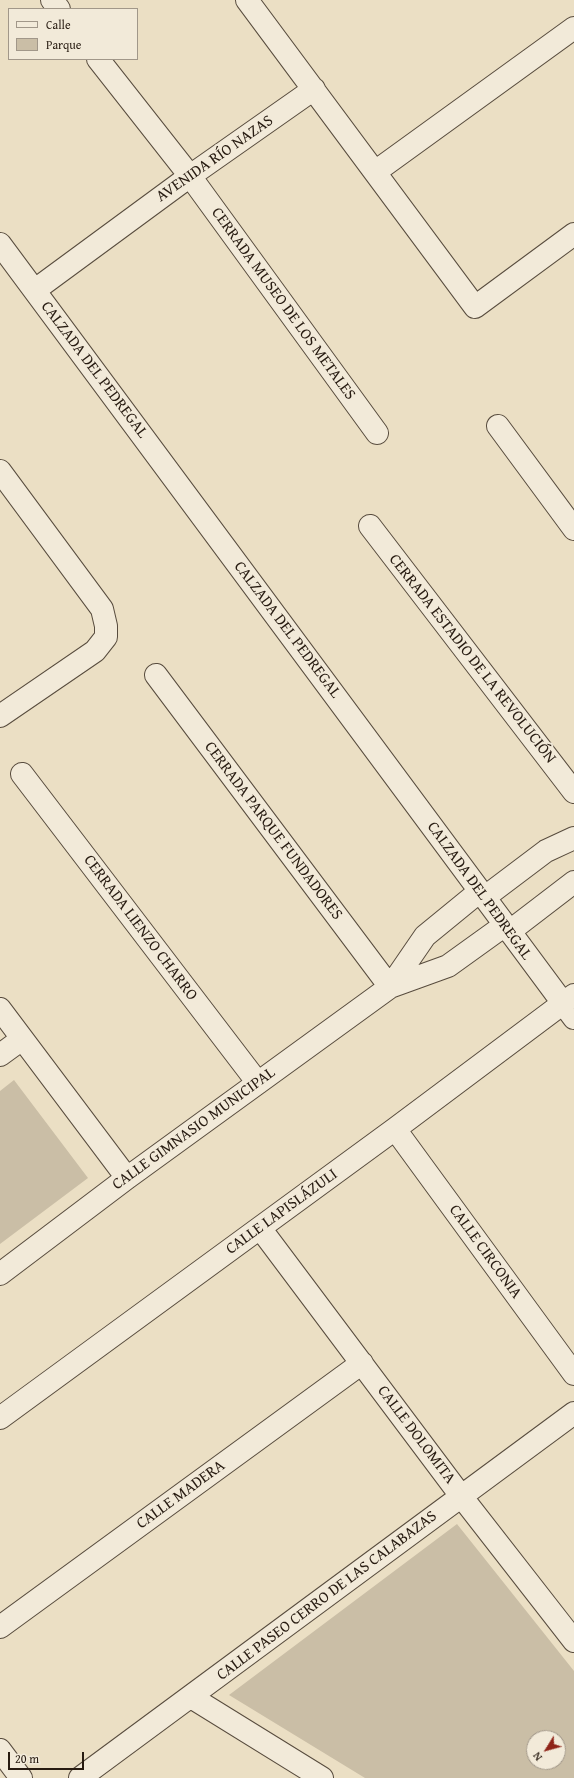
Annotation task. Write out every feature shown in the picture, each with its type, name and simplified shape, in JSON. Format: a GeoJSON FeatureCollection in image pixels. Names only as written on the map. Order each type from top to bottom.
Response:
{"type":"FeatureCollection","features":[{"type":"Feature","properties":{"kind":"street"},"geometry":{"type":"LineString","coordinates":[[52,0],[58,8]]}},
{"type":"Feature","properties":{"kind":"street"},"geometry":{"type":"LineString","coordinates":[[247,0],[475,307],[574,234]]}},
{"type":"Feature","properties":{"kind":"street"},"geometry":{"type":"LineString","coordinates":[[375,172],[574,28]]}},
{"type":"Feature","properties":{"kind":"street","name":"CERRADA MUSEO DE LOS METALES"},"geometry":{"type":"LineString","coordinates":[[99,60],[190,176],[377,433]]}},
{"type":"Feature","properties":{"kind":"street","name":"AVENIDA RÍO NAZAS"},"geometry":{"type":"LineString","coordinates":[[35,290],[190,176],[314,89]]}},
{"type":"Feature","properties":{"kind":"street","name":"CALZADA DEL PEDREGAL"},"geometry":{"type":"LineString","coordinates":[[0,244],[571,1012]]}},
{"type":"Feature","properties":{"kind":"street"},"geometry":{"type":"LineString","coordinates":[[498,426],[574,529]]}},
{"type":"Feature","properties":{"kind":"street"},"geometry":{"type":"LineString","coordinates":[[0,471],[102,609],[106,626],[106,637],[95,651],[0,716]]}},
{"type":"Feature","properties":{"kind":"street","name":"CERRADA ESTADIO DE LA REVOLUCIÓN"},"geometry":{"type":"LineString","coordinates":[[370,526],[574,792]]}},
{"type":"Feature","properties":{"kind":"street","name":"CERRADA PARQUE FUNDADORES"},"geometry":{"type":"LineString","coordinates":[[156,675],[390,987]]}},
{"type":"Feature","properties":{"kind":"street","name":"CERRADA LIENZO CHARRO"},"geometry":{"type":"LineString","coordinates":[[22,774],[258,1083]]}},
{"type":"Feature","properties":{"kind":"street","name":"CALLE GIMNASIO MUNICIPAL"},"geometry":{"type":"LineString","coordinates":[[390,987],[425,936],[482,894],[546,851],[574,838]]}},
{"type":"Feature","properties":{"kind":"street","name":"CALLE GIMNASIO MUNICIPAL"},"geometry":{"type":"LineString","coordinates":[[0,1274],[126,1178],[390,987],[448,966],[508,928],[574,882]]}},
{"type":"Feature","properties":{"kind":"street"},"geometry":{"type":"LineString","coordinates":[[0,1010],[126,1178]]}},
{"type":"Feature","properties":{"kind":"street","name":"CALLE LAPISLÁZULI"},"geometry":{"type":"LineString","coordinates":[[0,1418],[395,1129],[571,1012]]}},
{"type":"Feature","properties":{"kind":"street"},"geometry":{"type":"LineString","coordinates":[[0,1055],[22,1038]]}},
{"type":"Feature","properties":{"kind":"street","name":"CALLE CIRCONIA"},"geometry":{"type":"LineString","coordinates":[[395,1129],[574,1374]]}},
{"type":"Feature","properties":{"kind":"street","name":"CALLE DOLOMITA"},"geometry":{"type":"LineString","coordinates":[[260,1228],[461,1496],[574,1641]]}},
{"type":"Feature","properties":{"kind":"street","name":"CALLE MADERA"},"geometry":{"type":"LineString","coordinates":[[0,1627],[362,1363]]}},
{"type":"Feature","properties":{"kind":"street","name":"CALLE PASEO CERRO DE LAS CALABAZAS"},"geometry":{"type":"LineString","coordinates":[[80,1778],[574,1413]]}},
{"type":"Feature","properties":{"kind":"street"},"geometry":{"type":"LineString","coordinates":[[191,1697],[322,1778]]}},
{"type":"Feature","properties":{"kind":"street"},"geometry":{"type":"LineString","coordinates":[[0,1750],[20,1778]]}},
{"type":"Feature","properties":{"kind":"green space"},"geometry":{"type":"Polygon","coordinates":[[[14,1080],[88,1178],[0,1244],[0,1091],[14,1080]]]}},
{"type":"Feature","properties":{"kind":"green space"},"geometry":{"type":"Polygon","coordinates":[[[457,1524],[574,1671],[574,1778],[365,1778],[229,1695],[457,1524]]]}}]}
